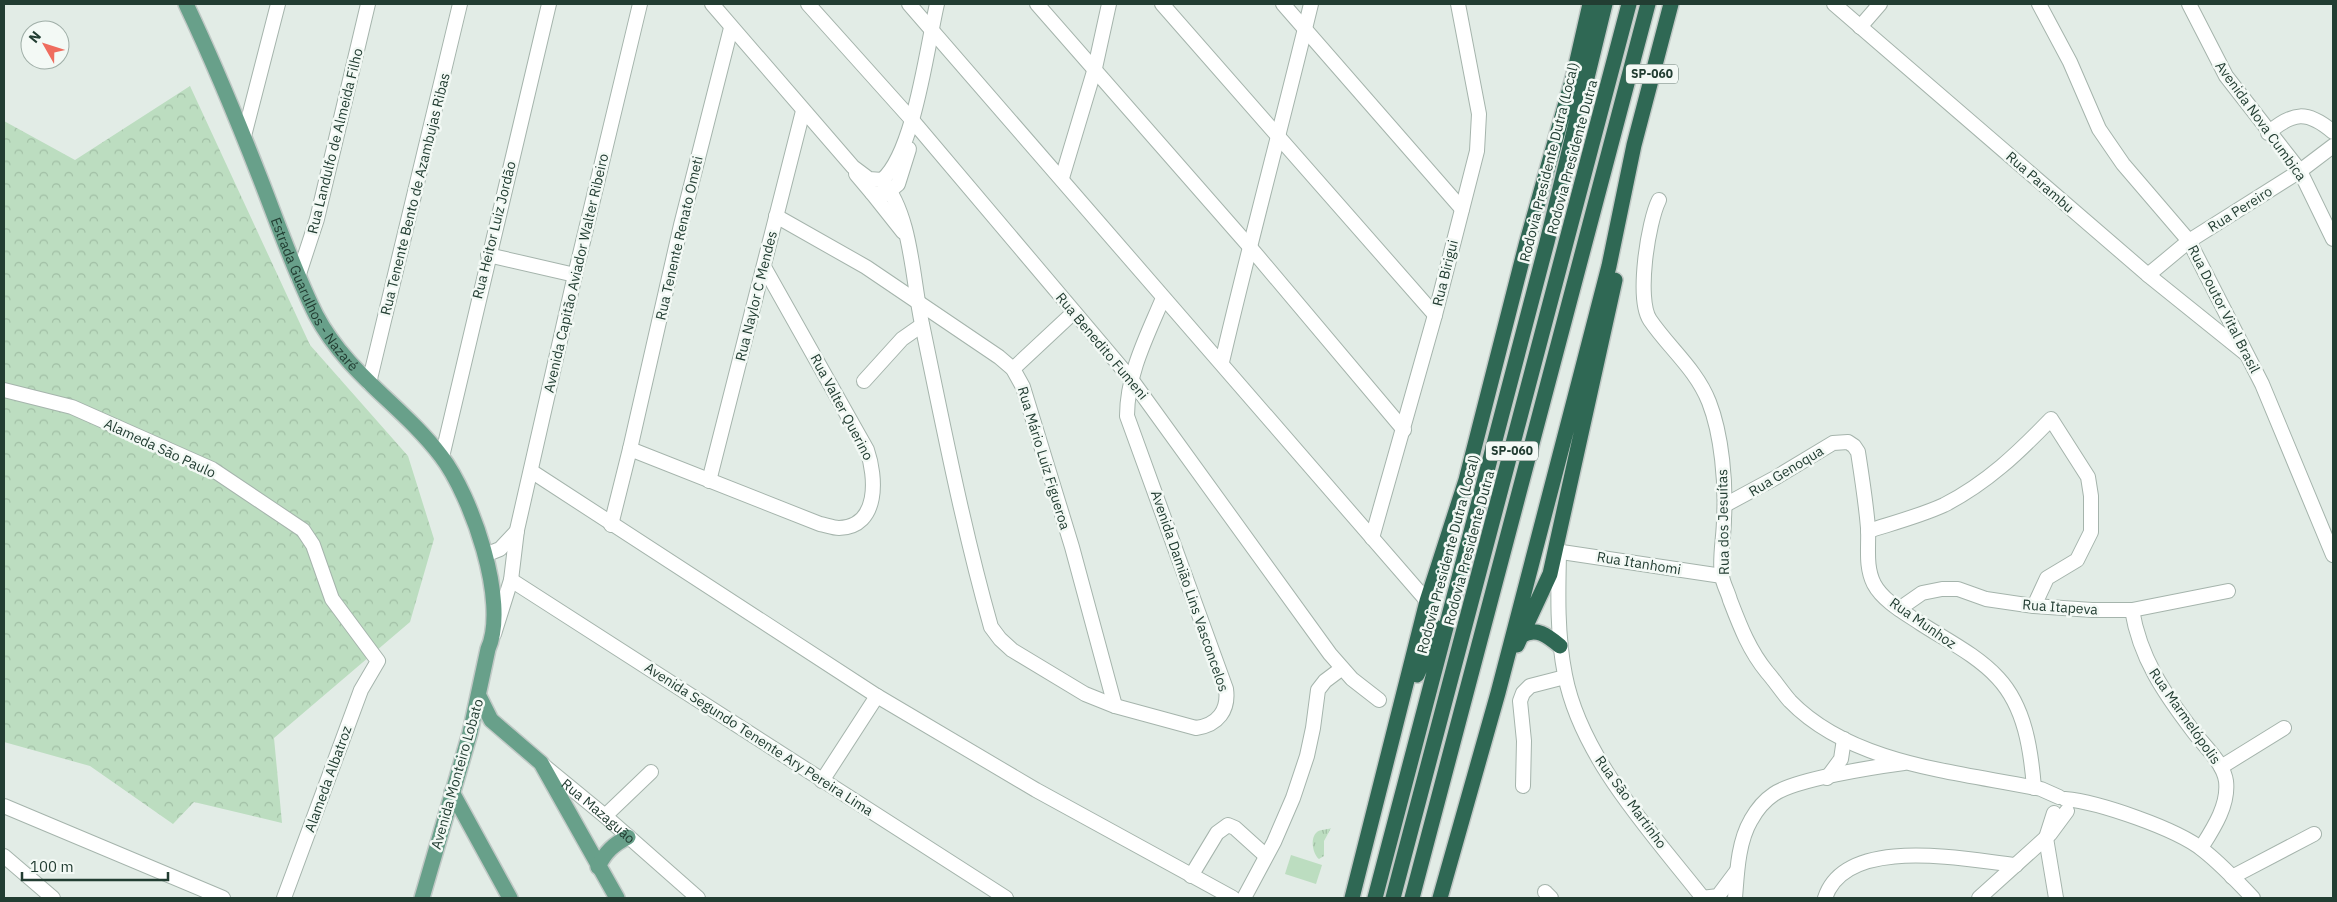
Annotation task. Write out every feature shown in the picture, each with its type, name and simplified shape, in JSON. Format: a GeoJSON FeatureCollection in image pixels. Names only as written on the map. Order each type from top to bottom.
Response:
{"type":"FeatureCollection","features":[{"type":"Feature","properties":{"kind":"highway","name":"Rodovia Presidente Dutra"},"geometry":{"type":"LineString","coordinates":[[1394,898],[1629,4]]}},
{"type":"Feature","properties":{"kind":"highway","name":"SP-060"},"geometry":{"type":"LineString","coordinates":[[1412,898],[1648,4]]}},
{"type":"Feature","properties":{"kind":"highway","name":"SP-060"},"geometry":{"type":"LineString","coordinates":[[1440,898],[1498,693],[1609,266],[1634,145],[1671,4]]}},
{"type":"Feature","properties":{"kind":"highway"},"geometry":{"type":"LineString","coordinates":[[1352,898],[1427,601],[1466,480],[1526,245],[1574,74],[1601,6]]}},
{"type":"Feature","properties":{"kind":"highway","name":"Rodovia Presidente Dutra (Local)"},"geometry":{"type":"LineString","coordinates":[[1375,898],[1547,242],[1601,6]]}},
{"type":"Feature","properties":{"kind":"highway"},"geometry":{"type":"LineString","coordinates":[[1498,693],[1521,636],[1537,606],[1557,551],[1618,270],[1638,164],[1634,145]]}},
{"type":"Feature","properties":{"kind":"highway"},"geometry":{"type":"LineString","coordinates":[[1383,776],[1422,660],[1453,596]]}},
{"type":"Feature","properties":{"kind":"highway"},"geometry":{"type":"LineString","coordinates":[[1521,636],[1535,631],[1544,634],[1560,646]]}},
{"type":"Feature","properties":{"kind":"main road","name":"Estrada Guarulhos - Nazaré"},"geometry":{"type":"LineString","coordinates":[[186,4],[244,136],[298,276],[330,339],[369,384],[442,456],[461,492],[485,555]]}},
{"type":"Feature","properties":{"kind":"main road","name":"Avenida Monteiro Lobato"},"geometry":{"type":"LineString","coordinates":[[422,898],[470,733],[490,644],[493,587],[485,555]]}},
{"type":"Feature","properties":{"kind":"main road","name":"Rua Mazaguão"},"geometry":{"type":"LineString","coordinates":[[479,696],[486,713],[498,727],[541,763]]}},
{"type":"Feature","properties":{"kind":"main road"},"geometry":{"type":"LineString","coordinates":[[470,733],[480,726],[492,725],[498,727]]}},
{"type":"Feature","properties":{"kind":"main road"},"geometry":{"type":"LineString","coordinates":[[541,763],[617,898]]}},
{"type":"Feature","properties":{"kind":"main road"},"geometry":{"type":"LineString","coordinates":[[452,792],[510,898]]}},
{"type":"Feature","properties":{"kind":"main road"},"geometry":{"type":"LineString","coordinates":[[598,867],[605,853],[619,841],[628,837]]}},
{"type":"Feature","properties":{"kind":"street"},"geometry":{"type":"LineString","coordinates":[[244,136],[278,4]]}},
{"type":"Feature","properties":{"kind":"street","name":"Rua Landulfo de Almeida Filho"},"geometry":{"type":"LineString","coordinates":[[298,276],[317,219],[368,4]]}},
{"type":"Feature","properties":{"kind":"street","name":"Rua Tenente Bento de Azambujas Ribas"},"geometry":{"type":"LineString","coordinates":[[369,384],[460,4]]}},
{"type":"Feature","properties":{"kind":"street","name":"Rua Heitor Luiz Jordão"},"geometry":{"type":"LineString","coordinates":[[442,456],[488,255],[549,4]]}},
{"type":"Feature","properties":{"kind":"street"},"geometry":{"type":"LineString","coordinates":[[712,4],[853,167],[870,179],[882,180],[892,191]]}},
{"type":"Feature","properties":{"kind":"street","name":"Rua Benedito Fumeni"},"geometry":{"type":"LineString","coordinates":[[808,4],[910,127],[1131,379],[1341,668],[1379,700]]}},
{"type":"Feature","properties":{"kind":"street"},"geometry":{"type":"LineString","coordinates":[[909,4],[1062,178],[1163,298],[1222,362],[1427,601]]}},
{"type":"Feature","properties":{"kind":"street"},"geometry":{"type":"LineString","coordinates":[[882,180],[893,168],[910,127],[937,4]]}},
{"type":"Feature","properties":{"kind":"street"},"geometry":{"type":"LineString","coordinates":[[1037,4],[1249,246],[1404,430]]}},
{"type":"Feature","properties":{"kind":"street"},"geometry":{"type":"LineString","coordinates":[[1062,178],[1095,68],[1109,4]]}},
{"type":"Feature","properties":{"kind":"street"},"geometry":{"type":"LineString","coordinates":[[1162,4],[1435,315]]}},
{"type":"Feature","properties":{"kind":"street"},"geometry":{"type":"LineString","coordinates":[[1283,4],[1462,209]]}},
{"type":"Feature","properties":{"kind":"street"},"geometry":{"type":"LineString","coordinates":[[1222,362],[1249,246],[1279,138],[1311,4]]}},
{"type":"Feature","properties":{"kind":"street","name":"Rua Birigui"},"geometry":{"type":"LineString","coordinates":[[1372,538],[1404,430],[1477,151],[1479,114],[1458,4]]}},
{"type":"Feature","properties":{"kind":"street","name":"Rua Parambu"},"geometry":{"type":"LineString","coordinates":[[1834,4],[2148,275],[2249,356]]}},
{"type":"Feature","properties":{"kind":"street"},"geometry":{"type":"LineString","coordinates":[[1860,27],[1880,4]]}},
{"type":"Feature","properties":{"kind":"street","name":"Rua Doutor Vital Brasil"},"geometry":{"type":"LineString","coordinates":[[2040,4],[2070,62],[2099,129],[2123,164],[2189,240],[2249,356],[2333,555]]}},
{"type":"Feature","properties":{"kind":"street","name":"Avenida Nova Cumbica"},"geometry":{"type":"LineString","coordinates":[[2189,4],[2226,76],[2268,133],[2300,171],[2333,239]]}},
{"type":"Feature","properties":{"kind":"street","name":"Avenida Capitão Aviador Walter Ribeiro"},"geometry":{"type":"LineString","coordinates":[[490,644],[511,580],[517,530],[575,275],[639,8]]}},
{"type":"Feature","properties":{"kind":"street","name":"Rua Tenente Renato Ometi"},"geometry":{"type":"LineString","coordinates":[[611,525],[681,224],[731,28]]}},
{"type":"Feature","properties":{"kind":"street","name":"Rua Naylor C Mendes"},"geometry":{"type":"LineString","coordinates":[[709,481],[803,111]]}},
{"type":"Feature","properties":{"kind":"street"},"geometry":{"type":"LineString","coordinates":[[2268,133],[2283,120],[2302,116],[2318,122],[2333,132]]}},
{"type":"Feature","properties":{"kind":"street"},"geometry":{"type":"LineString","coordinates":[[872,193],[880,195],[892,191],[902,173],[910,143],[910,127]]}},
{"type":"Feature","properties":{"kind":"street","name":"Rua Pereiro"},"geometry":{"type":"LineString","coordinates":[[2148,275],[2189,240],[2300,171],[2333,146]]}},
{"type":"Feature","properties":{"kind":"street"},"geometry":{"type":"LineString","coordinates":[[853,167],[860,180],[906,236]]}},
{"type":"Feature","properties":{"kind":"street","name":"Avenida Damião Lins Vasconcelos"},"geometry":{"type":"LineString","coordinates":[[892,191],[900,210],[906,236],[922,325],[967,536],[991,627],[1012,650],[1042,670],[1085,694],[1115,706],[1196,728],[1207,727],[1221,715],[1227,698],[1224,682],[1128,416],[1127,400],[1131,379],[1163,298]]}},
{"type":"Feature","properties":{"kind":"street","name":"Rua dos Jesuítas"},"geometry":{"type":"LineString","coordinates":[[1659,200],[1653,212],[1648,236],[1644,303],[1648,318],[1684,360],[1700,383],[1710,404],[1719,440],[1725,505],[1722,576],[1741,631],[1763,667],[1791,701],[1844,740],[1871,751],[1908,762],[2037,789]]}},
{"type":"Feature","properties":{"kind":"street","name":"Rua Mário Luiz Figueroa"},"geometry":{"type":"LineString","coordinates":[[776,216],[866,267],[917,300],[999,357],[1013,369],[1023,387],[1063,518],[1115,706]]}},
{"type":"Feature","properties":{"kind":"street"},"geometry":{"type":"LineString","coordinates":[[488,255],[575,275]]}},
{"type":"Feature","properties":{"kind":"street","name":"Rua Valter Querino"},"geometry":{"type":"LineString","coordinates":[[630,449],[790,513],[839,528],[853,525],[864,515],[872,503],[873,467],[867,450],[764,267]]}},
{"type":"Feature","properties":{"kind":"street"},"geometry":{"type":"LineString","coordinates":[[1013,369],[1074,312]]}},
{"type":"Feature","properties":{"kind":"street"},"geometry":{"type":"LineString","coordinates":[[864,381],[902,339],[922,325]]}},
{"type":"Feature","properties":{"kind":"street","name":"Alameda São Paulo"},"geometry":{"type":"LineString","coordinates":[[4,390],[72,407],[212,469],[303,530],[313,545],[332,599],[378,661]]}},
{"type":"Feature","properties":{"kind":"street"},"geometry":{"type":"LineString","coordinates":[[1868,531],[1942,506],[1976,487],[2003,467],[2051,419],[2088,478],[2091,496],[2091,532],[2077,560],[2047,578],[2034,606]]}},
{"type":"Feature","properties":{"kind":"street","name":"Rua Genoqua"},"geometry":{"type":"LineString","coordinates":[[1725,505],[1833,443],[1848,442]]}},
{"type":"Feature","properties":{"kind":"street","name":"Rua Munhoz"},"geometry":{"type":"LineString","coordinates":[[1848,442],[1858,452],[1868,531],[1870,574],[1875,586],[1899,609],[1981,662],[1998,678],[2008,691],[2021,715],[2037,789]]}},
{"type":"Feature","properties":{"kind":"street"},"geometry":{"type":"LineString","coordinates":[[531,471],[611,525],[877,696],[1036,790],[1233,898]]}},
{"type":"Feature","properties":{"kind":"street"},"geometry":{"type":"LineString","coordinates":[[485,555],[507,544],[517,530]]}},
{"type":"Feature","properties":{"kind":"street","name":"Rua Itanhomi"},"geometry":{"type":"LineString","coordinates":[[1557,551],[1722,576]]}},
{"type":"Feature","properties":{"kind":"street","name":"Rua São Martinho"},"geometry":{"type":"LineString","coordinates":[[1557,551],[1560,646],[1565,677],[1585,735],[1604,768],[1703,898]]}},
{"type":"Feature","properties":{"kind":"street","name":"Avenida Segundo Tenente Ary Pereira Lima"},"geometry":{"type":"LineString","coordinates":[[511,580],[1006,898]]}},
{"type":"Feature","properties":{"kind":"street","name":"Rua Itapeva"},"geometry":{"type":"LineString","coordinates":[[1899,609],[1922,593],[1948,588],[1986,599],[2034,606],[2092,610],[2132,610],[2228,591]]}},
{"type":"Feature","properties":{"kind":"street","name":"Rua Marmelópolis"},"geometry":{"type":"LineString","coordinates":[[2132,610],[2136,633],[2148,665],[2192,730],[2221,767],[2226,781],[2226,793],[2213,829],[2201,848]]}},
{"type":"Feature","properties":{"kind":"street","name":"Alameda Albatroz"},"geometry":{"type":"LineString","coordinates":[[284,898],[361,690],[378,661]]}},
{"type":"Feature","properties":{"kind":"street"},"geometry":{"type":"LineString","coordinates":[[1244,898],[1266,856],[1292,798],[1307,756],[1318,690],[1325,681],[1341,668]]}},
{"type":"Feature","properties":{"kind":"street"},"geometry":{"type":"LineString","coordinates":[[1523,786],[1524,741],[1520,701],[1530,686],[1565,677]]}},
{"type":"Feature","properties":{"kind":"street"},"geometry":{"type":"LineString","coordinates":[[822,781],[877,696]]}},
{"type":"Feature","properties":{"kind":"street"},"geometry":{"type":"LineString","coordinates":[[2221,767],[2284,728]]}},
{"type":"Feature","properties":{"kind":"street"},"geometry":{"type":"LineString","coordinates":[[1827,778],[1841,759],[1844,740]]}},
{"type":"Feature","properties":{"kind":"street"},"geometry":{"type":"LineString","coordinates":[[1863,769],[1871,751]]}},
{"type":"Feature","properties":{"kind":"street"},"geometry":{"type":"LineString","coordinates":[[1735,898],[1737,872],[1745,834],[1750,820],[1767,800],[1788,788],[1863,769],[1908,762]]}},
{"type":"Feature","properties":{"kind":"street","name":"Rua Mazaguão"},"geometry":{"type":"LineString","coordinates":[[541,763],[605,816],[698,898]]}},
{"type":"Feature","properties":{"kind":"street"},"geometry":{"type":"LineString","coordinates":[[605,816],[651,772]]}},
{"type":"Feature","properties":{"kind":"street"},"geometry":{"type":"LineString","coordinates":[[2037,789],[2061,805],[2097,805],[2128,815],[2201,848],[2253,898]]}},
{"type":"Feature","properties":{"kind":"street"},"geometry":{"type":"LineString","coordinates":[[1980,898],[2046,838],[2061,805]]}},
{"type":"Feature","properties":{"kind":"street"},"geometry":{"type":"LineString","coordinates":[[4,806],[223,898]]}},
{"type":"Feature","properties":{"kind":"street"},"geometry":{"type":"LineString","coordinates":[[1191,876],[1217,833],[1228,825],[1236,828],[1266,856]]}},
{"type":"Feature","properties":{"kind":"street"},"geometry":{"type":"LineString","coordinates":[[2232,876],[2314,834]]}},
{"type":"Feature","properties":{"kind":"street"},"geometry":{"type":"LineString","coordinates":[[2046,838],[2056,898]]}},
{"type":"Feature","properties":{"kind":"street"},"geometry":{"type":"LineString","coordinates":[[4,856],[53,898]]}},
{"type":"Feature","properties":{"kind":"street"},"geometry":{"type":"LineString","coordinates":[[1825,898],[1834,880],[1845,871],[1861,863],[1887,857],[1917,856],[2016,865]]}},
{"type":"Feature","properties":{"kind":"street"},"geometry":{"type":"LineString","coordinates":[[1988,862],[2000,880]]}},
{"type":"Feature","properties":{"kind":"street"},"geometry":{"type":"LineString","coordinates":[[1703,898],[1712,898],[1721,893],[1737,872]]}},
{"type":"Feature","properties":{"kind":"green space"},"geometry":{"type":"Polygon","coordinates":[[[190,86],[310,345],[408,456],[434,539],[410,622],[274,738],[282,823],[194,802],[173,824],[90,766],[4,742],[4,121],[75,160],[190,86]]]}},
{"type":"Feature","properties":{"kind":"green space"},"geometry":{"type":"Polygon","coordinates":[[[1331,828],[1324,841],[1324,856],[1319,859],[1315,854],[1313,846],[1314,836],[1319,831],[1331,828]]]}},
{"type":"Feature","properties":{"kind":"green space"},"geometry":{"type":"Polygon","coordinates":[[[1291,855],[1322,865],[1316,884],[1285,874],[1291,855]]]}}]}
